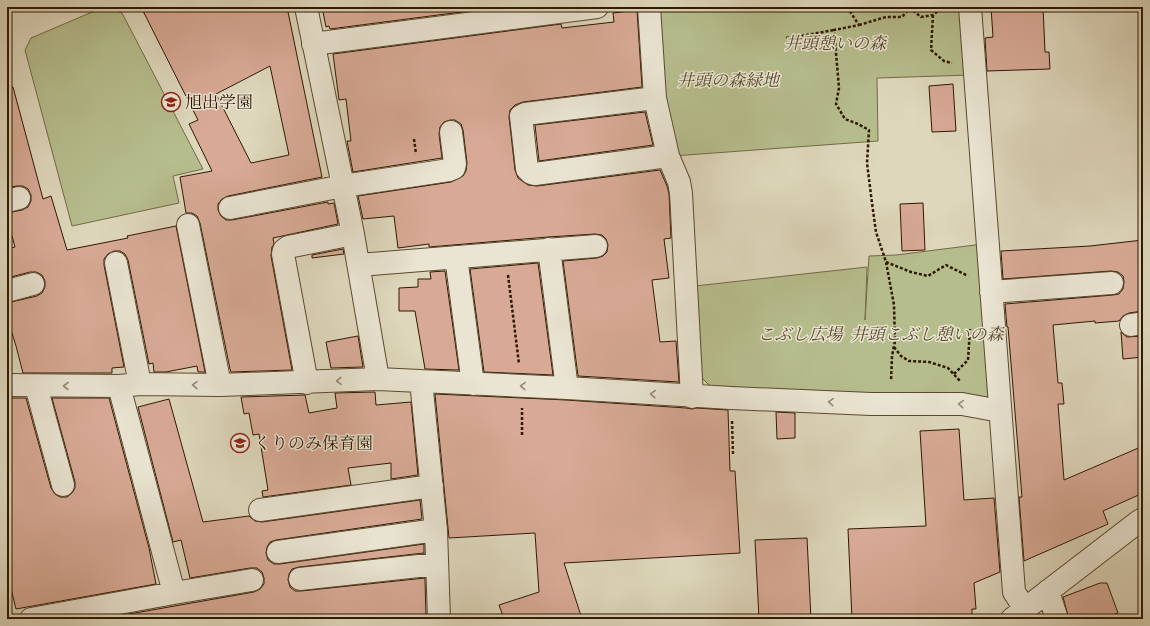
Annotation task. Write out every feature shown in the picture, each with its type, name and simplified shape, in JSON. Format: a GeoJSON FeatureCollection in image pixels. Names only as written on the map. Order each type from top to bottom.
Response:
{"type":"FeatureCollection","features":[{"type":"Feature","properties":{"kind":"street"},"geometry":{"type":"LineString","coordinates":[[306,7],[353,234],[378,379]]}},
{"type":"Feature","properties":{"kind":"street"},"geometry":{"type":"LineString","coordinates":[[313,44],[597,7]]}},
{"type":"Feature","properties":{"kind":"street"},"geometry":{"type":"LineString","coordinates":[[649,7],[656,98],[668,156],[679,182],[681,193],[692,397]]}},
{"type":"Feature","properties":{"kind":"street"},"geometry":{"type":"LineString","coordinates":[[970,7],[1014,592],[1018,614],[1143,519]]}},
{"type":"Feature","properties":{"kind":"street"},"geometry":{"type":"LineString","coordinates":[[656,98],[525,114],[521,116],[527,169],[531,173],[535,174],[668,156]]}},
{"type":"Feature","properties":{"kind":"street"},"geometry":{"type":"LineString","coordinates":[[230,208],[343,186],[449,170],[454,168],[455,164],[451,132]]}},
{"type":"Feature","properties":{"kind":"street"},"geometry":{"type":"LineString","coordinates":[[188,226],[220,385]]}},
{"type":"Feature","properties":{"kind":"street"},"geometry":{"type":"LineString","coordinates":[[307,383],[283,254],[284,250],[288,247],[353,234]]}},
{"type":"Feature","properties":{"kind":"street"},"geometry":{"type":"LineString","coordinates":[[359,265],[596,246]]}},
{"type":"Feature","properties":{"kind":"street"},"geometry":{"type":"LineString","coordinates":[[549,249],[567,388]]}},
{"type":"Feature","properties":{"kind":"street"},"geometry":{"type":"LineString","coordinates":[[456,257],[473,384]]}},
{"type":"Feature","properties":{"kind":"street"},"geometry":{"type":"LineString","coordinates":[[116,263],[140,384]]}},
{"type":"Feature","properties":{"kind":"street"},"geometry":{"type":"LineString","coordinates":[[991,292],[1112,283]]}},
{"type":"Feature","properties":{"kind":"street"},"geometry":{"type":"LineString","coordinates":[[7,291],[33,284]]}},
{"type":"Feature","properties":{"kind":"street"},"geometry":{"type":"LineString","coordinates":[[7,386],[119,386],[140,384],[220,385],[307,383],[378,379],[567,388],[692,397],[892,404],[962,404],[1000,411]]}},
{"type":"Feature","properties":{"kind":"street"},"geometry":{"type":"LineString","coordinates":[[421,381],[436,530],[439,619]]}},
{"type":"Feature","properties":{"kind":"street"},"geometry":{"type":"LineString","coordinates":[[36,386],[63,485]]}},
{"type":"Feature","properties":{"kind":"street"},"geometry":{"type":"LineString","coordinates":[[119,386],[174,593]]}},
{"type":"Feature","properties":{"kind":"street"},"geometry":{"type":"LineString","coordinates":[[260,510],[432,486]]}},
{"type":"Feature","properties":{"kind":"street"},"geometry":{"type":"LineString","coordinates":[[278,552],[436,530]]}},
{"type":"Feature","properties":{"kind":"street"},"geometry":{"type":"LineString","coordinates":[[300,579],[437,564]]}},
{"type":"Feature","properties":{"kind":"street"},"geometry":{"type":"LineString","coordinates":[[31,619],[252,580]]}},
{"type":"Feature","properties":{"kind":"street"},"geometry":{"type":"LineString","coordinates":[[1048,591],[1057,619]]}},
{"type":"Feature","properties":{"kind":"path"},"geometry":{"type":"LineString","coordinates":[[847,7],[859,25]]}},
{"type":"Feature","properties":{"kind":"path"},"geometry":{"type":"LineString","coordinates":[[786,38],[859,25],[886,16],[902,17],[910,8],[921,16],[934,15],[943,7]]}},
{"type":"Feature","properties":{"kind":"path"},"geometry":{"type":"LineString","coordinates":[[934,15],[931,50],[944,61],[962,65],[974,64]]}},
{"type":"Feature","properties":{"kind":"path"},"geometry":{"type":"LineString","coordinates":[[834,30],[839,88],[836,104],[845,119],[869,130],[867,163],[876,232],[886,262],[894,305],[894,346],[891,375],[892,404]]}},
{"type":"Feature","properties":{"kind":"path"},"geometry":{"type":"LineString","coordinates":[[505,253],[522,386],[522,435]]}},
{"type":"Feature","properties":{"kind":"path"},"geometry":{"type":"LineString","coordinates":[[886,262],[911,272],[928,276],[946,264],[971,277]]}},
{"type":"Feature","properties":{"kind":"path"},"geometry":{"type":"LineString","coordinates":[[954,374],[968,360],[970,327]]}},
{"type":"Feature","properties":{"kind":"path"},"geometry":{"type":"LineString","coordinates":[[894,346],[901,356],[909,360],[929,362],[948,368],[960,380],[962,404]]}},
{"type":"Feature","properties":{"kind":"path"},"geometry":{"type":"LineString","coordinates":[[731,398],[733,454]]}},
{"type":"Feature","properties":{"kind":"green space"},"geometry":{"type":"Polygon","coordinates":[[[104,7],[122,13],[203,169],[173,176],[179,203],[72,226],[25,50],[31,38],[104,7]]]}},
{"type":"Feature","properties":{"kind":"green space","name":"井頭の森緑地"},"geometry":{"type":"Polygon","coordinates":[[[654,7],[966,7],[971,75],[877,78],[878,141],[673,156],[654,7]]]}},
{"type":"Feature","properties":{"kind":"green space"},"geometry":{"type":"Polygon","coordinates":[[[983,244],[995,401],[714,390],[701,377],[695,286],[867,267],[865,320],[869,256],[896,255],[983,244]]]}},
{"type":"Feature","properties":{"kind":"building"},"geometry":{"type":"Polygon","coordinates":[[[141,7],[287,7],[322,177],[228,196],[222,199],[218,204],[218,210],[221,216],[226,220],[232,220],[328,202],[328,204],[334,203],[338,224],[273,238],[274,244],[272,247],[271,256],[292,370],[231,372],[200,223],[197,216],[192,213],[186,213],[180,177],[212,171],[189,124],[198,120],[141,7]],[[270,66],[216,94],[251,163],[289,155],[270,66]]]}},
{"type":"Feature","properties":{"kind":"building"},"geometry":{"type":"Polygon","coordinates":[[[322,7],[500,7],[330,29],[329,26],[326,27],[322,7]]]}},
{"type":"Feature","properties":{"kind":"building"},"geometry":{"type":"Polygon","coordinates":[[[991,7],[1043,7],[1045,52],[1049,52],[1050,69],[987,71],[985,38],[993,37],[991,7]]]}},
{"type":"Feature","properties":{"kind":"building"},"geometry":{"type":"Polygon","coordinates":[[[637,10],[642,87],[523,102],[515,105],[510,110],[509,117],[515,170],[518,178],[528,185],[537,186],[660,170],[669,194],[671,238],[664,239],[669,278],[652,280],[660,342],[676,341],[679,382],[578,376],[563,261],[597,258],[603,256],[607,252],[608,245],[606,239],[602,235],[595,234],[548,237],[429,247],[429,244],[398,248],[394,216],[363,219],[358,196],[451,182],[463,176],[466,171],[467,163],[463,130],[461,124],[455,120],[444,122],[440,127],[439,134],[442,158],[353,172],[347,141],[351,141],[346,99],[339,100],[333,54],[561,24],[562,28],[614,22],[613,13],[637,10]]]}},
{"type":"Feature","properties":{"kind":"building"},"geometry":{"type":"Polygon","coordinates":[[[953,84],[956,131],[932,132],[929,86],[953,84]]]}},
{"type":"Feature","properties":{"kind":"building"},"geometry":{"type":"Polygon","coordinates":[[[13,87],[43,199],[51,196],[67,250],[128,238],[127,236],[176,226],[205,372],[198,372],[197,366],[166,372],[154,372],[153,363],[149,364],[128,260],[125,254],[120,251],[114,251],[108,254],[104,259],[104,265],[124,367],[112,368],[112,373],[23,373],[7,317],[7,303],[37,296],[42,293],[45,287],[45,281],[42,275],[36,272],[30,272],[7,278],[7,249],[15,247],[7,213],[22,210],[28,207],[31,201],[31,195],[28,189],[23,186],[7,188],[7,88],[13,87]]]}},
{"type":"Feature","properties":{"kind":"building"},"geometry":{"type":"Polygon","coordinates":[[[645,112],[653,145],[539,161],[535,125],[645,112]]]}},
{"type":"Feature","properties":{"kind":"building"},"geometry":{"type":"Polygon","coordinates":[[[923,203],[925,250],[902,251],[900,204],[923,203]]]}},
{"type":"Feature","properties":{"kind":"building"},"geometry":{"type":"Polygon","coordinates":[[[1143,240],[1143,311],[1129,313],[1123,316],[1119,321],[1095,323],[1095,321],[1053,325],[1058,383],[1062,383],[1064,404],[1058,404],[1064,480],[1143,446],[1143,493],[1103,511],[1108,524],[1024,561],[1019,497],[1022,497],[1005,304],[1119,294],[1123,289],[1124,282],[1123,276],[1118,272],[1111,271],[1003,279],[1001,251],[1090,246],[1143,240]]]}},
{"type":"Feature","properties":{"kind":"building"},"geometry":{"type":"Polygon","coordinates":[[[343,249],[344,254],[312,258],[312,255],[343,249]]]}},
{"type":"Feature","properties":{"kind":"building"},"geometry":{"type":"Polygon","coordinates":[[[538,263],[553,375],[484,372],[470,269],[538,263]]]}},
{"type":"Feature","properties":{"kind":"building"},"geometry":{"type":"Polygon","coordinates":[[[445,271],[459,370],[425,369],[415,311],[399,311],[399,288],[418,287],[418,279],[431,279],[430,272],[445,271]]]}},
{"type":"Feature","properties":{"kind":"building"},"geometry":{"type":"Polygon","coordinates":[[[1121,332],[1127,337],[1143,336],[1143,357],[1123,359],[1121,332]]]}},
{"type":"Feature","properties":{"kind":"building"},"geometry":{"type":"Polygon","coordinates":[[[358,336],[363,367],[331,368],[326,342],[358,336]]]}},
{"type":"Feature","properties":{"kind":"building"},"geometry":{"type":"Polygon","coordinates":[[[375,392],[376,405],[411,402],[418,475],[391,479],[391,463],[348,468],[351,485],[263,497],[262,491],[268,490],[259,434],[253,435],[249,413],[244,414],[241,397],[305,395],[309,413],[337,408],[335,393],[375,392]]]}},
{"type":"Feature","properties":{"kind":"building"},"geometry":{"type":"Polygon","coordinates":[[[435,394],[728,410],[730,471],[735,471],[740,553],[564,563],[582,619],[504,619],[499,605],[539,592],[535,533],[449,538],[435,394]]]}},
{"type":"Feature","properties":{"kind":"building"},"geometry":{"type":"Polygon","coordinates":[[[7,398],[26,398],[51,488],[55,494],[60,497],[67,497],[75,488],[75,482],[52,398],[109,398],[149,548],[156,584],[16,609],[7,572],[7,398]]]}},
{"type":"Feature","properties":{"kind":"building"},"geometry":{"type":"Polygon","coordinates":[[[169,399],[203,522],[249,516],[255,521],[262,522],[420,500],[422,519],[276,540],[270,542],[266,553],[268,560],[274,564],[280,564],[424,544],[424,553],[299,567],[292,569],[288,580],[290,587],[295,591],[301,591],[425,578],[426,619],[101,619],[254,592],[260,589],[264,584],[262,572],[257,568],[190,578],[181,540],[173,542],[138,407],[169,399]]]}},
{"type":"Feature","properties":{"kind":"building"},"geometry":{"type":"Polygon","coordinates":[[[776,412],[795,413],[795,438],[777,439],[776,412]]]}},
{"type":"Feature","properties":{"kind":"building"},"geometry":{"type":"Polygon","coordinates":[[[959,429],[964,500],[994,498],[1000,572],[974,583],[976,609],[972,609],[972,619],[852,619],[848,529],[926,526],[920,431],[959,429]]]}},
{"type":"Feature","properties":{"kind":"building"},"geometry":{"type":"Polygon","coordinates":[[[807,538],[811,619],[759,619],[755,540],[807,538]]]}},
{"type":"Feature","properties":{"kind":"building"},"geometry":{"type":"Polygon","coordinates":[[[1100,583],[1107,583],[1118,613],[1101,619],[1069,619],[1063,597],[1100,583]]]}},
{"type":"Feature","properties":{"kind":"place","name":"旭出学園"},"geometry":{"type":"Point","coordinates":[171,102]}},
{"type":"Feature","properties":{"kind":"place","name":"くりのみ保育園"},"geometry":{"type":"Point","coordinates":[240,443]}},
{"type":"Feature","properties":{"kind":"park label","name":"井頭憩いの森"},"geometry":{"type":"Point","coordinates":[835,43]}},
{"type":"Feature","properties":{"kind":"park label","name":"こぶし広場"},"geometry":{"type":"Point","coordinates":[800,334]}},
{"type":"Feature","properties":{"kind":"park label","name":"井頭こぶし憩いの森"},"geometry":{"type":"Point","coordinates":[927,334]}}]}
